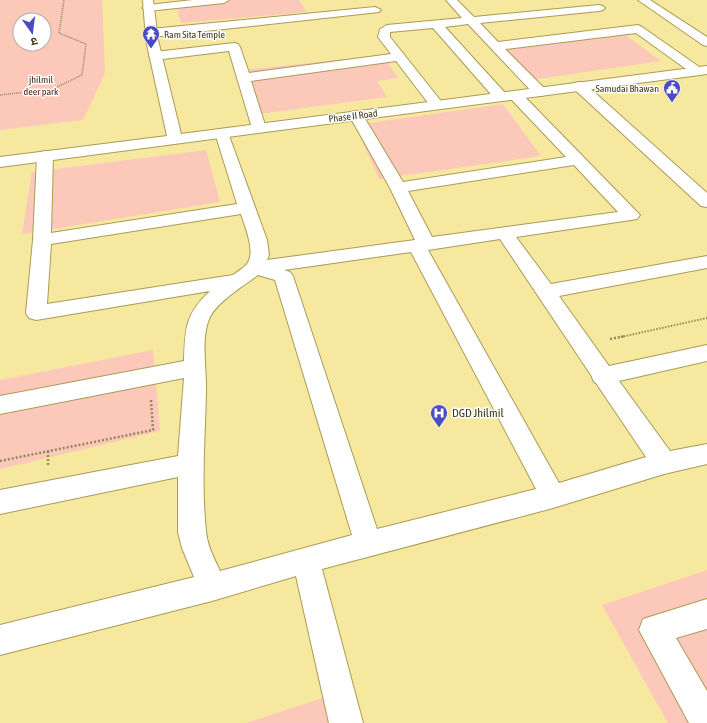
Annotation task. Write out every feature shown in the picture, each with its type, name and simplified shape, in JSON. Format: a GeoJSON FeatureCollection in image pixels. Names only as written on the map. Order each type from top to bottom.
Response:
{"type":"FeatureCollection","features":[{"type":"Feature","properties":{"kind":"street"},"geometry":{"type":"LineString","coordinates":[[175,139],[151,33],[148,4],[224,0]]}},
{"type":"Feature","properties":{"kind":"street"},"geometry":{"type":"LineString","coordinates":[[451,0],[540,92]]}},
{"type":"Feature","properties":{"kind":"street"},"geometry":{"type":"LineString","coordinates":[[643,0],[707,42]]}},
{"type":"Feature","properties":{"kind":"street"},"geometry":{"type":"LineString","coordinates":[[151,33],[318,10],[371,5],[387,29]]}},
{"type":"Feature","properties":{"kind":"street"},"geometry":{"type":"LineString","coordinates":[[387,29],[600,8]]}},
{"type":"Feature","properties":{"kind":"street"},"geometry":{"type":"LineString","coordinates":[[45,156],[42,240],[36,313],[246,274],[426,243],[631,215],[578,160],[508,96],[436,24]]}},
{"type":"Feature","properties":{"kind":"street"},"geometry":{"type":"LineString","coordinates":[[387,29],[384,32],[384,37],[437,105]]}},
{"type":"Feature","properties":{"kind":"street"},"geometry":{"type":"LineString","coordinates":[[496,46],[638,29],[702,71]]}},
{"type":"Feature","properties":{"kind":"street"},"geometry":{"type":"LineString","coordinates":[[156,56],[234,47],[258,128]]}},
{"type":"Feature","properties":{"kind":"street"},"geometry":{"type":"LineString","coordinates":[[244,78],[400,57]]}},
{"type":"Feature","properties":{"kind":"street","name":"Phase II Road"},"geometry":{"type":"LineString","coordinates":[[0,162],[702,71]]}},
{"type":"Feature","properties":{"kind":"street"},"geometry":{"type":"LineString","coordinates":[[579,86],[707,202]]}},
{"type":"Feature","properties":{"kind":"street"},"geometry":{"type":"LineString","coordinates":[[356,115],[398,188],[426,243]]}},
{"type":"Feature","properties":{"kind":"street"},"geometry":{"type":"LineString","coordinates":[[212,587],[196,548],[192,532],[190,464],[195,367],[195,332],[201,314],[216,296],[246,274],[260,255],[258,240],[222,133]]}},
{"type":"Feature","properties":{"kind":"street"},"geometry":{"type":"LineString","coordinates":[[398,188],[578,160]]}},
{"type":"Feature","properties":{"kind":"street"},"geometry":{"type":"LineString","coordinates":[[42,240],[247,208]]}},
{"type":"Feature","properties":{"kind":"street"},"geometry":{"type":"LineString","coordinates":[[504,232],[602,376],[664,463]]}},
{"type":"Feature","properties":{"kind":"street"},"geometry":{"type":"LineString","coordinates":[[426,243],[418,248],[553,496]]}},
{"type":"Feature","properties":{"kind":"street"},"geometry":{"type":"LineString","coordinates":[[546,292],[707,262]]}},
{"type":"Feature","properties":{"kind":"street"},"geometry":{"type":"LineString","coordinates":[[246,274],[283,276],[368,544]]}},
{"type":"Feature","properties":{"kind":"street"},"geometry":{"type":"LineString","coordinates":[[602,376],[707,352]]}},
{"type":"Feature","properties":{"kind":"street"},"geometry":{"type":"LineString","coordinates":[[0,405],[195,367]]}},
{"type":"Feature","properties":{"kind":"street"},"geometry":{"type":"LineString","coordinates":[[0,640],[212,587],[306,560],[553,496],[664,463],[707,454]]}},
{"type":"Feature","properties":{"kind":"street"},"geometry":{"type":"LineString","coordinates":[[0,502],[190,464]]}},
{"type":"Feature","properties":{"kind":"street"},"geometry":{"type":"LineString","coordinates":[[306,560],[346,723]]}},
{"type":"Feature","properties":{"kind":"street"},"geometry":{"type":"LineString","coordinates":[[707,614],[654,630],[707,723]]}},
{"type":"Feature","properties":{"kind":"path"},"geometry":{"type":"LineString","coordinates":[[0,95],[53,89],[82,75],[86,44],[59,33],[64,0]]}},
{"type":"Feature","properties":{"kind":"path"},"geometry":{"type":"LineString","coordinates":[[605,340],[707,318]]}},
{"type":"Feature","properties":{"kind":"path"},"geometry":{"type":"LineString","coordinates":[[0,461],[153,430],[151,393]]}},
{"type":"Feature","properties":{"kind":"green space","name":"jhilmil deer park"},"geometry":{"type":"Polygon","coordinates":[[[0,0],[102,0],[105,73],[83,120],[0,130],[0,0]]]}},
{"type":"Feature","properties":{"kind":"green space"},"geometry":{"type":"Polygon","coordinates":[[[198,0],[299,0],[307,12],[181,23],[175,2],[198,0]]]}},
{"type":"Feature","properties":{"kind":"green space"},"geometry":{"type":"Polygon","coordinates":[[[616,28],[661,61],[531,80],[498,43],[616,28]]]}},
{"type":"Feature","properties":{"kind":"green space"},"geometry":{"type":"Polygon","coordinates":[[[383,55],[398,78],[377,81],[387,97],[259,114],[245,70],[383,55]]]}},
{"type":"Feature","properties":{"kind":"green space"},"geometry":{"type":"Polygon","coordinates":[[[503,104],[541,156],[379,179],[355,125],[503,104]]]}},
{"type":"Feature","properties":{"kind":"green space"},"geometry":{"type":"Polygon","coordinates":[[[206,150],[220,202],[22,234],[32,172],[206,150]]]}},
{"type":"Feature","properties":{"kind":"green space"},"geometry":{"type":"Polygon","coordinates":[[[153,350],[160,431],[0,469],[0,380],[153,350]]]}},
{"type":"Feature","properties":{"kind":"green space"},"geometry":{"type":"Polygon","coordinates":[[[707,570],[707,723],[668,723],[602,605],[707,570]]]}},
{"type":"Feature","properties":{"kind":"green space"},"geometry":{"type":"Polygon","coordinates":[[[323,698],[329,723],[246,723],[323,698]]]}},
{"type":"Feature","properties":{"kind":"place","name":"Ram Sita Temple"},"geometry":{"type":"Point","coordinates":[151,49]}},
{"type":"Feature","properties":{"kind":"place","name":"Samudai Bhawan"},"geometry":{"type":"Point","coordinates":[672,103]}},
{"type":"Feature","properties":{"kind":"place","name":"DGD Jhilmil"},"geometry":{"type":"Point","coordinates":[439,428]}}]}
